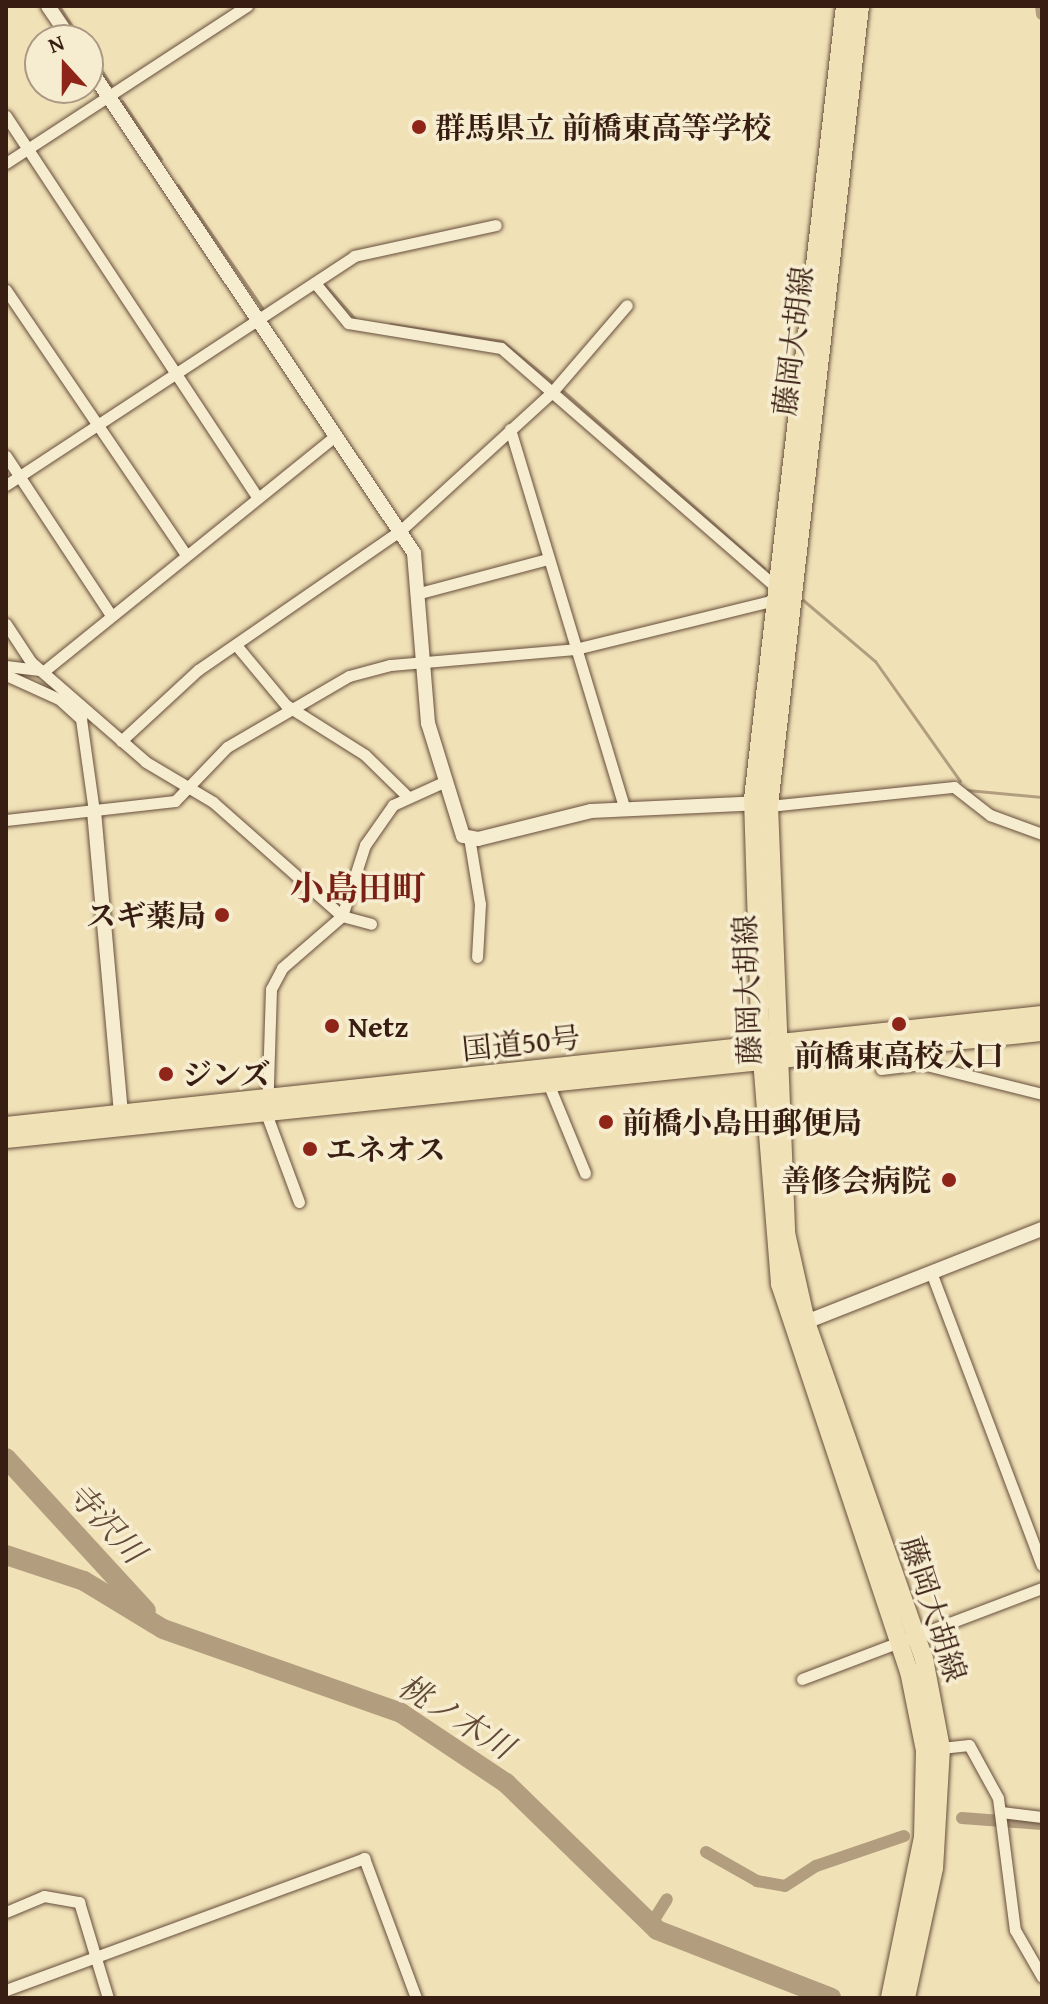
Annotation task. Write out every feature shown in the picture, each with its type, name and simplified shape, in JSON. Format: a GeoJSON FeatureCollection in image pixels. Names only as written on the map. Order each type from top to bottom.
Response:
{"type":"FeatureCollection","features":[{"type":"Feature","properties":{"kind":"main road","name":"藤岡大胡線"},"geometry":{"type":"LineString","coordinates":[[845,6],[774,593],[761,803],[768,1046],[786,1233],[806,1322],[941,1748],[939,1833],[913,1933],[890,1998]]}},
{"type":"Feature","properties":{"kind":"main road","name":"藤岡大胡線"},"geometry":{"type":"LineString","coordinates":[[761,803],[860,6]]}},
{"type":"Feature","properties":{"kind":"main road","name":"国道50号"},"geometry":{"type":"LineString","coordinates":[[6,1139],[1042,1015]]}},
{"type":"Feature","properties":{"kind":"main road","name":"国道50号"},"geometry":{"type":"LineString","coordinates":[[6,1126],[121,1114],[550,1088],[1042,1032]]}},
{"type":"Feature","properties":{"kind":"main road","name":"藤岡大胡線"},"geometry":{"type":"LineString","coordinates":[[770,1065],[770,1207],[790,1327],[908,1639],[921,1719],[926,1782],[906,1998]]}},
{"type":"Feature","properties":{"kind":"street"},"geometry":{"type":"LineString","coordinates":[[48,6],[60,24]]}},
{"type":"Feature","properties":{"kind":"street"},"geometry":{"type":"LineString","coordinates":[[6,163],[247,6]]}},
{"type":"Feature","properties":{"kind":"street"},"geometry":{"type":"LineString","coordinates":[[104,89],[414,553],[421,662],[446,781],[469,837],[480,904],[477,957]]}},
{"type":"Feature","properties":{"kind":"street"},"geometry":{"type":"LineString","coordinates":[[6,116],[257,496]]}},
{"type":"Feature","properties":{"kind":"street"},"geometry":{"type":"LineString","coordinates":[[6,485],[354,256],[496,225]]}},
{"type":"Feature","properties":{"kind":"street"},"geometry":{"type":"LineString","coordinates":[[315,283],[348,323],[501,348],[553,391],[774,593]]}},
{"type":"Feature","properties":{"kind":"street"},"geometry":{"type":"LineString","coordinates":[[6,290],[185,553]]}},
{"type":"Feature","properties":{"kind":"street"},"geometry":{"type":"LineString","coordinates":[[121,741],[236,645],[401,530],[553,391],[627,305]]}},
{"type":"Feature","properties":{"kind":"street"},"geometry":{"type":"LineString","coordinates":[[510,429],[625,809]]}},
{"type":"Feature","properties":{"kind":"street"},"geometry":{"type":"LineString","coordinates":[[6,666],[44,671],[185,553],[334,437]]}},
{"type":"Feature","properties":{"kind":"street"},"geometry":{"type":"LineString","coordinates":[[6,456],[111,615]]}},
{"type":"Feature","properties":{"kind":"street"},"geometry":{"type":"LineString","coordinates":[[416,594],[548,559]]}},
{"type":"Feature","properties":{"kind":"street"},"geometry":{"type":"LineString","coordinates":[[6,820],[175,801],[227,747],[349,676],[421,662],[575,649],[774,593]]}},
{"type":"Feature","properties":{"kind":"street"},"geometry":{"type":"LineString","coordinates":[[6,624],[44,671],[121,741],[187,786],[316,886],[342,916],[371,924]]}},
{"type":"Feature","properties":{"kind":"street"},"geometry":{"type":"LineString","coordinates":[[236,645],[292,707],[365,755],[407,796]]}},
{"type":"Feature","properties":{"kind":"street"},"geometry":{"type":"LineString","coordinates":[[6,675],[59,699],[81,719],[94,811],[121,1114]]}},
{"type":"Feature","properties":{"kind":"street"},"geometry":{"type":"LineString","coordinates":[[299,1202],[267,1106],[271,989],[282,968],[342,916],[365,845],[407,796],[446,781]]}},
{"type":"Feature","properties":{"kind":"street"},"geometry":{"type":"LineString","coordinates":[[469,837],[625,809],[761,803],[954,787],[990,815],[1042,834]]}},
{"type":"Feature","properties":{"kind":"street"},"geometry":{"type":"LineString","coordinates":[[881,1069],[922,1064],[1042,1094]]}},
{"type":"Feature","properties":{"kind":"street"},"geometry":{"type":"LineString","coordinates":[[550,1088],[585,1173]]}},
{"type":"Feature","properties":{"kind":"street"},"geometry":{"type":"LineString","coordinates":[[806,1322],[1042,1229]]}},
{"type":"Feature","properties":{"kind":"street"},"geometry":{"type":"LineString","coordinates":[[931,1272],[1042,1565]]}},
{"type":"Feature","properties":{"kind":"street"},"geometry":{"type":"LineString","coordinates":[[802,1679],[1042,1588]]}},
{"type":"Feature","properties":{"kind":"street"},"geometry":{"type":"LineString","coordinates":[[941,1748],[969,1745],[1001,1812],[1015,1930],[1042,1977]]}},
{"type":"Feature","properties":{"kind":"street"},"geometry":{"type":"LineString","coordinates":[[1001,1812],[1042,1817]]}},
{"type":"Feature","properties":{"kind":"street"},"geometry":{"type":"LineString","coordinates":[[6,1990],[364,1858],[416,1998]]}},
{"type":"Feature","properties":{"kind":"street"},"geometry":{"type":"LineString","coordinates":[[6,1912],[44,1896],[79,1902],[108,1998]]}},
{"type":"Feature","properties":{"kind":"waterway"},"geometry":{"type":"LineString","coordinates":[[59,6],[71,24]]}},
{"type":"Feature","properties":{"kind":"waterway"},"geometry":{"type":"LineString","coordinates":[[1041,6],[1042,14]]}},
{"type":"Feature","properties":{"kind":"waterway"},"geometry":{"type":"LineString","coordinates":[[104,74],[111,85]]}},
{"type":"Feature","properties":{"kind":"waterway"},"geometry":{"type":"LineString","coordinates":[[122,101],[161,159]]}},
{"type":"Feature","properties":{"kind":"waterway"},"geometry":{"type":"LineString","coordinates":[[178,185],[263,309]]}},
{"type":"Feature","properties":{"kind":"waterway"},"geometry":{"type":"LineString","coordinates":[[326,286],[355,319]]}},
{"type":"Feature","properties":{"kind":"waterway"},"geometry":{"type":"LineString","coordinates":[[390,324],[502,341],[551,381]]}},
{"type":"Feature","properties":{"kind":"waterway"},"geometry":{"type":"LineString","coordinates":[[563,391],[764,568]]}},
{"type":"Feature","properties":{"kind":"waterway"},"geometry":{"type":"LineString","coordinates":[[803,600],[875,661],[960,781]]}},
{"type":"Feature","properties":{"kind":"waterway"},"geometry":{"type":"LineString","coordinates":[[967,790],[1042,797]]}},
{"type":"Feature","properties":{"kind":"waterway","name":"寺沢川"},"geometry":{"type":"LineString","coordinates":[[6,1458],[146,1611]]}},
{"type":"Feature","properties":{"kind":"waterway","name":"桃ノ木川"},"geometry":{"type":"LineString","coordinates":[[6,1555],[84,1581],[163,1629],[401,1713],[506,1783],[657,1930],[831,1998]]}},
{"type":"Feature","properties":{"kind":"waterway"},"geometry":{"type":"LineString","coordinates":[[962,1818],[1042,1824]]}},
{"type":"Feature","properties":{"kind":"waterway"},"geometry":{"type":"LineString","coordinates":[[706,1852],[757,1881],[785,1886],[816,1866],[904,1836]]}},
{"type":"Feature","properties":{"kind":"waterway"},"geometry":{"type":"LineString","coordinates":[[652,1923],[667,1899]]}},
{"type":"Feature","properties":{"kind":"place","name":"群馬県立 前橋東高等学校"},"geometry":{"type":"Point","coordinates":[419,127]}},
{"type":"Feature","properties":{"kind":"place","name":"スギ薬局"},"geometry":{"type":"Point","coordinates":[222,915]}},
{"type":"Feature","properties":{"kind":"place","name":"前橋東高校入口"},"geometry":{"type":"Point","coordinates":[899,1024]}},
{"type":"Feature","properties":{"kind":"place","name":"Netz"},"geometry":{"type":"Point","coordinates":[332,1026]}},
{"type":"Feature","properties":{"kind":"place","name":"ジンズ"},"geometry":{"type":"Point","coordinates":[166,1074]}},
{"type":"Feature","properties":{"kind":"place","name":"前橋小島田郵便局"},"geometry":{"type":"Point","coordinates":[606,1122]}},
{"type":"Feature","properties":{"kind":"place","name":"エネオス"},"geometry":{"type":"Point","coordinates":[310,1149]}},
{"type":"Feature","properties":{"kind":"place","name":"善修会病院"},"geometry":{"type":"Point","coordinates":[949,1180]}},
{"type":"Feature","properties":{"kind":"district","name":"小島田町"},"geometry":{"type":"Point","coordinates":[358,888]}}]}
